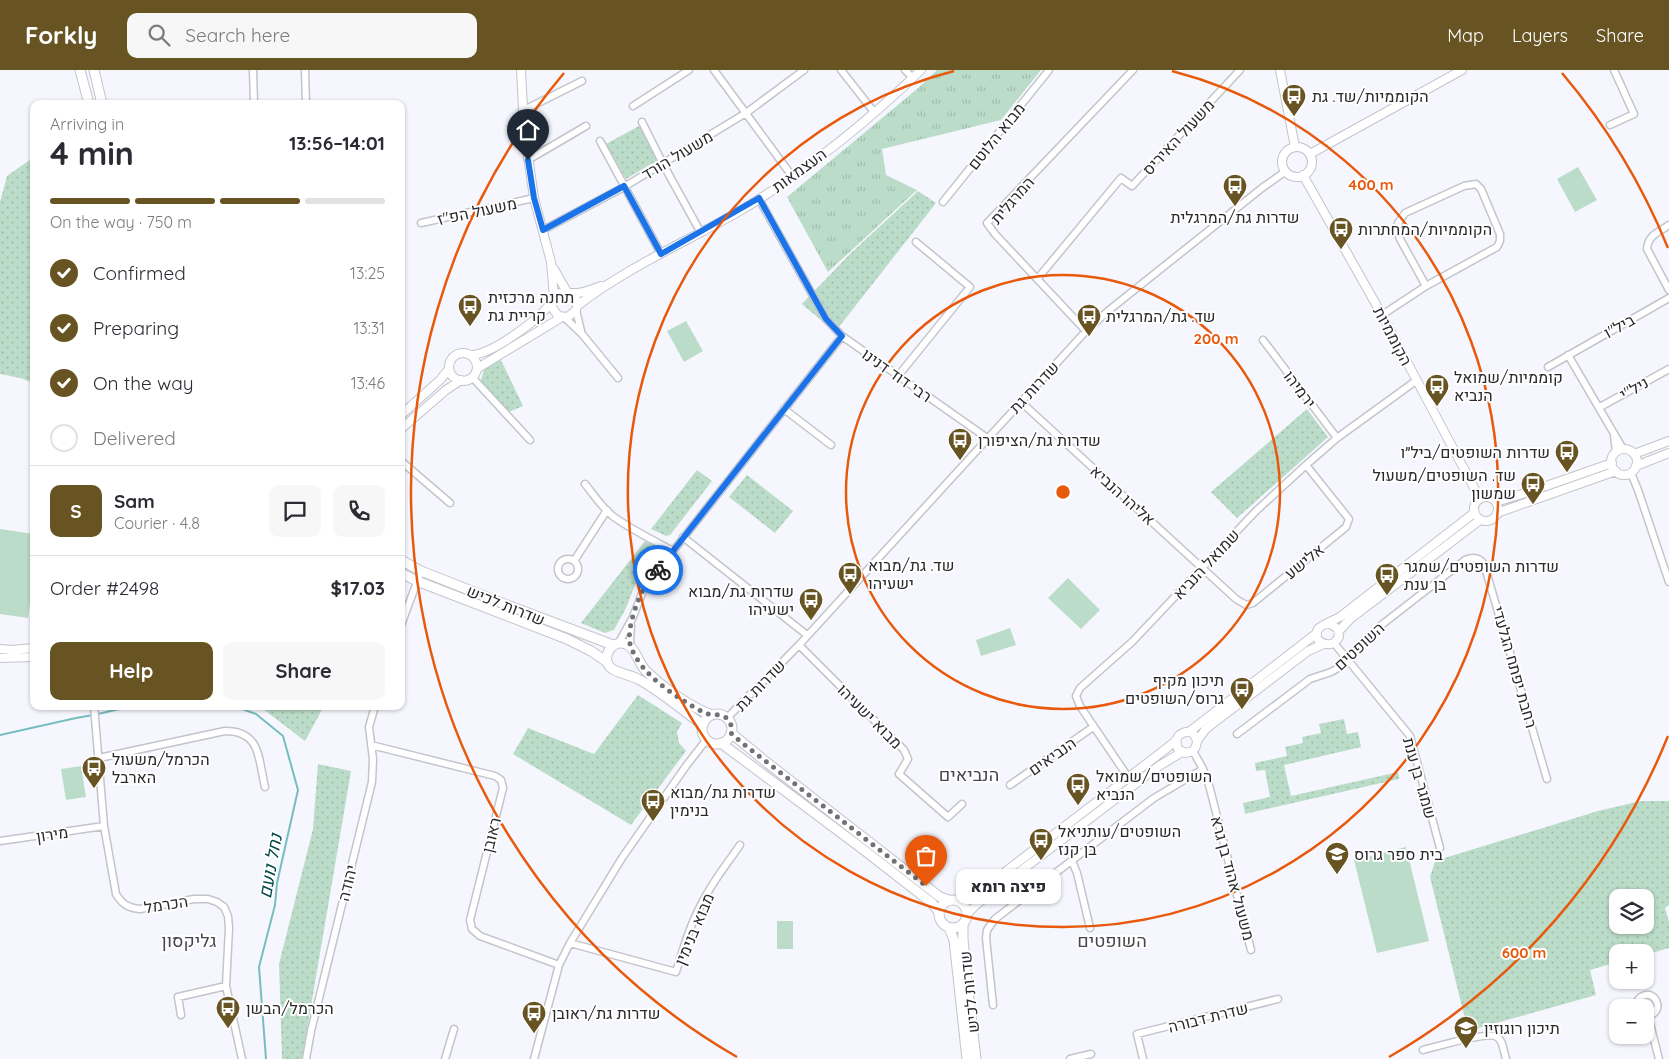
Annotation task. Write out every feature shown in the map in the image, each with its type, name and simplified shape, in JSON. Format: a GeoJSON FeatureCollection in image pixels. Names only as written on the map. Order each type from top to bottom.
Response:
{"type":"FeatureCollection","features":[{"type":"Feature","properties":{"kind":"main road"},"geometry":{"type":"LineString","coordinates":[[80,70],[88,100]]}},
{"type":"Feature","properties":{"kind":"main road"},"geometry":{"type":"LineString","coordinates":[[94,70],[101,100]]}},
{"type":"Feature","properties":{"kind":"main road","name":"שדרות לכיש"},"geometry":{"type":"LineString","coordinates":[[405,562],[421,571],[615,644]]}},
{"type":"Feature","properties":{"kind":"main road","name":"שדרות לכיש"},"geometry":{"type":"LineString","coordinates":[[405,575],[567,639],[591,651],[607,662]]}},
{"type":"Feature","properties":{"kind":"main road"},"geometry":{"type":"LineString","coordinates":[[703,725],[648,685],[622,672],[613,670],[607,662],[607,653],[615,644],[622,643],[633,651],[645,670],[677,695],[704,712],[727,718],[731,725],[731,733],[721,743],[716,744],[707,740],[702,730],[705,721],[712,715]]}},
{"type":"Feature","properties":{"kind":"main road"},"geometry":{"type":"LineString","coordinates":[[622,672],[630,668],[635,660],[633,651]]}},
{"type":"Feature","properties":{"kind":"main road"},"geometry":{"type":"LineString","coordinates":[[721,743],[932,903],[939,912],[940,920],[945,926],[957,928],[963,925],[967,920],[968,913],[966,906],[960,901],[940,897],[731,733]]}},
{"type":"Feature","properties":{"kind":"main road"},"geometry":{"type":"LineString","coordinates":[[939,912],[949,900]]}},
{"type":"Feature","properties":{"kind":"main road","name":"שדרות לכיש"},"geometry":{"type":"LineString","coordinates":[[963,925],[962,939],[976,1059]]}},
{"type":"Feature","properties":{"kind":"main road","name":"שדרות לכיש"},"geometry":{"type":"LineString","coordinates":[[949,928],[954,940],[967,1059]]}},
{"type":"Feature","properties":{"kind":"street"},"geometry":{"type":"LineString","coordinates":[[253,70],[254,100]]}},
{"type":"Feature","properties":{"kind":"street"},"geometry":{"type":"LineString","coordinates":[[305,70],[306,100]]}},
{"type":"Feature","properties":{"kind":"street"},"geometry":{"type":"LineString","coordinates":[[521,70],[522,111],[534,198],[551,262],[559,281],[576,299],[582,334]]}},
{"type":"Feature","properties":{"kind":"street"},"geometry":{"type":"LineString","coordinates":[[632,106],[689,70]]}},
{"type":"Feature","properties":{"kind":"street"},"geometry":{"type":"LineString","coordinates":[[714,70],[792,176]]}},
{"type":"Feature","properties":{"kind":"street","name":"משעול הורד"},"geometry":{"type":"LineString","coordinates":[[543,230],[663,164],[746,113],[804,70]]}},
{"type":"Feature","properties":{"kind":"street"},"geometry":{"type":"LineString","coordinates":[[841,70],[874,112]]}},
{"type":"Feature","properties":{"kind":"street"},"geometry":{"type":"LineString","coordinates":[[906,70],[913,78]]}},
{"type":"Feature","properties":{"kind":"street","name":"העצמאות"},"geometry":{"type":"LineString","coordinates":[[569,292],[586,291],[612,281],[701,233],[759,198],[821,155],[874,112],[921,70]]}},
{"type":"Feature","properties":{"kind":"street","name":"מבוא הלוטם"},"geometry":{"type":"LineString","coordinates":[[943,202],[1049,70]]}},
{"type":"Feature","properties":{"kind":"street","name":"המרגלית"},"geometry":{"type":"LineString","coordinates":[[1086,330],[995,234],[987,223],[1134,70]]}},
{"type":"Feature","properties":{"kind":"street","name":"משעול האיריס"},"geometry":{"type":"LineString","coordinates":[[1038,278],[1121,178],[1132,186],[1240,70]]}},
{"type":"Feature","properties":{"kind":"street"},"geometry":{"type":"LineString","coordinates":[[1310,154],[1462,70]]}},
{"type":"Feature","properties":{"kind":"street"},"geometry":{"type":"LineString","coordinates":[[1610,126],[1634,114],[1614,70]]}},
{"type":"Feature","properties":{"kind":"street"},"geometry":{"type":"LineString","coordinates":[[1282,71],[1295,147]]}},
{"type":"Feature","properties":{"kind":"street"},"geometry":{"type":"LineString","coordinates":[[522,111],[582,81]]}},
{"type":"Feature","properties":{"kind":"street"},"geometry":{"type":"LineString","coordinates":[[642,122],[701,233]]}},
{"type":"Feature","properties":{"kind":"street"},"geometry":{"type":"LineString","coordinates":[[528,160],[586,126]]}},
{"type":"Feature","properties":{"kind":"street"},"geometry":{"type":"LineString","coordinates":[[600,142],[661,254]]}},
{"type":"Feature","properties":{"kind":"street"},"geometry":{"type":"LineString","coordinates":[[1295,147],[1304,149],[1310,154],[1312,166],[1308,172],[1303,175],[1294,176],[1286,172],[1283,165],[1284,156],[1288,150],[1295,147]]}},
{"type":"Feature","properties":{"kind":"street","name":"שדרות גת"},"geometry":{"type":"LineString","coordinates":[[727,718],[807,636],[1086,330],[1262,188],[1286,172]]}},
{"type":"Feature","properties":{"kind":"street","name":"הקוממיות"},"geometry":{"type":"LineString","coordinates":[[1303,175],[1382,315],[1480,499]]}},
{"type":"Feature","properties":{"kind":"street"},"geometry":{"type":"LineString","coordinates":[[1382,315],[1426,286],[1497,247],[1500,241],[1500,234],[1481,189],[1476,184],[1464,186],[1406,213],[1398,223],[1397,230],[1400,239],[1426,286]]}},
{"type":"Feature","properties":{"kind":"street","name":"משעול הפ\"ז"},"geometry":{"type":"LineString","coordinates":[[421,223],[534,198]]}},
{"type":"Feature","properties":{"kind":"street","name":"רבי דוד דנינו"},"geometry":{"type":"LineString","coordinates":[[759,198],[826,319],[842,336],[987,438]]}},
{"type":"Feature","properties":{"kind":"street"},"geometry":{"type":"LineString","coordinates":[[1669,225],[1650,237],[1647,249],[1669,290]]}},
{"type":"Feature","properties":{"kind":"street"},"geometry":{"type":"LineString","coordinates":[[898,376],[970,286],[916,242]]}},
{"type":"Feature","properties":{"kind":"street"},"geometry":{"type":"LineString","coordinates":[[551,262],[552,307],[555,314],[563,317],[582,334],[618,378]]}},
{"type":"Feature","properties":{"kind":"street","name":"העצמאות"},"geometry":{"type":"LineString","coordinates":[[577,308],[612,281]]}},
{"type":"Feature","properties":{"kind":"street"},"geometry":{"type":"LineString","coordinates":[[405,411],[440,380],[448,370],[449,362],[454,356],[463,353],[472,355],[483,353],[509,338],[540,316],[560,292],[569,292]]}},
{"type":"Feature","properties":{"kind":"street","name":"ביל\"ו"},"geometry":{"type":"LineString","coordinates":[[1548,366],[1669,298]]}},
{"type":"Feature","properties":{"kind":"street"},"geometry":{"type":"LineString","coordinates":[[478,368],[563,317],[572,315],[577,308]]}},
{"type":"Feature","properties":{"kind":"street"},"geometry":{"type":"LineString","coordinates":[[633,651],[630,631],[644,588],[842,336]]}},
{"type":"Feature","properties":{"kind":"street","name":"ירמיהו"},"geometry":{"type":"LineString","coordinates":[[1262,340],[1338,438]]}},
{"type":"Feature","properties":{"kind":"street"},"geometry":{"type":"LineString","coordinates":[[1568,354],[1613,432],[1620,451]]}},
{"type":"Feature","properties":{"kind":"street"},"geometry":{"type":"LineString","coordinates":[[405,426],[446,390],[461,380],[472,378],[477,373],[476,359],[472,355]]}},
{"type":"Feature","properties":{"kind":"street","name":"ניל\"י"},"geometry":{"type":"LineString","coordinates":[[1600,408],[1669,369]]}},
{"type":"Feature","properties":{"kind":"street"},"geometry":{"type":"LineString","coordinates":[[448,370],[452,376],[461,380]]}},
{"type":"Feature","properties":{"kind":"street"},"geometry":{"type":"LineString","coordinates":[[472,378],[530,440]]}},
{"type":"Feature","properties":{"kind":"street","name":"שמואל הנביא"},"geometry":{"type":"LineString","coordinates":[[1128,777],[1080,706],[1076,696],[1080,688],[1132,642],[1256,510],[1338,438],[1417,380]]}},
{"type":"Feature","properties":{"kind":"street","name":"אליהו הנביא"},"geometry":{"type":"LineString","coordinates":[[1021,402],[1203,567]]}},
{"type":"Feature","properties":{"kind":"street"},"geometry":{"type":"LineString","coordinates":[[784,409],[831,445]]}},
{"type":"Feature","properties":{"kind":"street"},"geometry":{"type":"LineString","coordinates":[[1634,454],[1669,442]]}},
{"type":"Feature","properties":{"kind":"street"},"geometry":{"type":"LineString","coordinates":[[1620,451],[1631,451],[1637,460],[1636,466]]}},
{"type":"Feature","properties":{"kind":"street"},"geometry":{"type":"LineString","coordinates":[[1496,502],[1612,462],[1620,451]]}},
{"type":"Feature","properties":{"kind":"street"},"geometry":{"type":"LineString","coordinates":[[1497,513],[1616,471],[1623,474],[1630,473],[1636,466],[1669,453]]}},
{"type":"Feature","properties":{"kind":"street"},"geometry":{"type":"LineString","coordinates":[[1612,462],[1616,471]]}},
{"type":"Feature","properties":{"kind":"street"},"geometry":{"type":"LineString","coordinates":[[405,464],[450,503]]}},
{"type":"Feature","properties":{"kind":"street","name":"אלישע"},"geometry":{"type":"LineString","coordinates":[[1203,567],[1236,599],[1246,605],[1253,603],[1346,527],[1349,519],[1306,465]]}},
{"type":"Feature","properties":{"kind":"street"},"geometry":{"type":"LineString","coordinates":[[1630,473],[1638,490],[1669,582]]}},
{"type":"Feature","properties":{"kind":"street"},"geometry":{"type":"LineString","coordinates":[[585,484],[607,510],[629,527],[673,551]]}},
{"type":"Feature","properties":{"kind":"street"},"geometry":{"type":"LineString","coordinates":[[1490,498],[1496,502],[1498,506],[1497,513],[1492,520],[1480,520],[1474,512],[1474,506],[1480,499],[1490,498]]}},
{"type":"Feature","properties":{"kind":"street"},"geometry":{"type":"LineString","coordinates":[[574,561],[607,510]]}},
{"type":"Feature","properties":{"kind":"street","name":"השופטים"},"geometry":{"type":"LineString","coordinates":[[1329,624],[1474,512]]}},
{"type":"Feature","properties":{"kind":"street","name":"השופטים"},"geometry":{"type":"LineString","coordinates":[[1339,631],[1350,619],[1480,520]]}},
{"type":"Feature","properties":{"kind":"street"},"geometry":{"type":"LineString","coordinates":[[683,537],[807,636]]}},
{"type":"Feature","properties":{"kind":"street","name":"השופטים"},"geometry":{"type":"LineString","coordinates":[[1237,734],[1310,679],[1331,672],[1348,659],[1375,630],[1465,560],[1478,558]]}},
{"type":"Feature","properties":{"kind":"street","name":"רחבת יפתח הגלעדי"},"geometry":{"type":"LineString","coordinates":[[1478,558],[1484,564],[1547,779]]}},
{"type":"Feature","properties":{"kind":"street"},"geometry":{"type":"LineString","coordinates":[[405,614],[421,571]]}},
{"type":"Feature","properties":{"kind":"street"},"geometry":{"type":"LineString","coordinates":[[615,644],[633,617]]}},
{"type":"Feature","properties":{"kind":"street"},"geometry":{"type":"LineString","coordinates":[[960,901],[975,895],[1176,740],[1181,734],[1189,732],[1317,633],[1323,625],[1329,624],[1336,627],[1339,631],[1339,637],[1334,644],[1324,644],[1318,640],[1317,633]]}},
{"type":"Feature","properties":{"kind":"street","name":"השופטים"},"geometry":{"type":"LineString","coordinates":[[1197,741],[1205,730],[1216,721],[1308,651],[1324,644]]}},
{"type":"Feature","properties":{"kind":"street","name":"שמגר בן ענת"},"geometry":{"type":"LineString","coordinates":[[1334,644],[1410,736],[1440,848]]}},
{"type":"Feature","properties":{"kind":"street","name":"מבוא ישעיהו"},"geometry":{"type":"LineString","coordinates":[[798,645],[904,750],[908,759],[899,774],[948,817],[962,804]]}},
{"type":"Feature","properties":{"kind":"street"},"geometry":{"type":"LineString","coordinates":[[0,649],[30,648]]}},
{"type":"Feature","properties":{"kind":"street"},"geometry":{"type":"LineString","coordinates":[[0,658],[30,657]]}},
{"type":"Feature","properties":{"kind":"street","name":"הכרמל"},"geometry":{"type":"LineString","coordinates":[[94,710],[104,826],[116,894],[126,906],[140,909],[194,899],[208,899],[224,907],[228,916],[229,928],[226,986],[242,1059]]}},
{"type":"Feature","properties":{"kind":"street","name":"יהודה"},"geometry":{"type":"LineString","coordinates":[[306,1059],[311,1031],[372,782],[373,759],[369,727],[375,710]]}},
{"type":"Feature","properties":{"kind":"street","name":"הנביאים"},"geometry":{"type":"LineString","coordinates":[[1010,785],[1093,727]]}},
{"type":"Feature","properties":{"kind":"street"},"geometry":{"type":"LineString","coordinates":[[99,758],[225,731],[234,731],[244,733],[250,737],[255,746],[265,787]]}},
{"type":"Feature","properties":{"kind":"street"},"geometry":{"type":"LineString","coordinates":[[1176,740],[1178,749],[1182,752],[1188,753],[1193,751],[1197,746],[1197,741],[1193,734],[1189,732]]}},
{"type":"Feature","properties":{"kind":"street"},"geometry":{"type":"LineString","coordinates":[[534,1059],[559,965],[570,943],[622,858],[686,766],[707,740]]}},
{"type":"Feature","properties":{"kind":"street","name":"ראובן"},"geometry":{"type":"LineString","coordinates":[[371,745],[495,776],[500,780],[502,788],[470,920],[472,929],[480,936],[559,965]]}},
{"type":"Feature","properties":{"kind":"street","name":"משעול אהוד בן גרא"},"geometry":{"type":"LineString","coordinates":[[1193,751],[1203,769],[1251,950]]}},
{"type":"Feature","properties":{"kind":"street"},"geometry":{"type":"LineString","coordinates":[[968,913],[977,904],[1159,766],[1182,752]]}},
{"type":"Feature","properties":{"kind":"street"},"geometry":{"type":"LineString","coordinates":[[993,1005],[986,938],[988,926],[994,919],[1154,798],[1203,769]]}},
{"type":"Feature","properties":{"kind":"street","name":"מירון"},"geometry":{"type":"LineString","coordinates":[[0,841],[104,826]]}},
{"type":"Feature","properties":{"kind":"street","name":"מבוא בנימין"},"geometry":{"type":"LineString","coordinates":[[570,943],[676,972],[685,943],[702,904],[717,877],[740,845]]}},
{"type":"Feature","properties":{"kind":"street"},"geometry":{"type":"LineString","coordinates":[[1072,861],[1077,873],[1090,928]]}},
{"type":"Feature","properties":{"kind":"street"},"geometry":{"type":"LineString","coordinates":[[182,1015],[178,997],[226,986]]}},
{"type":"Feature","properties":{"kind":"street"},"geometry":{"type":"LineString","coordinates":[[1639,999],[1642,996],[1649,995],[1654,997],[1657,1002],[1657,1008],[1654,1013]]}},
{"type":"Feature","properties":{"kind":"street","name":"שדרת דבורה"},"geometry":{"type":"LineString","coordinates":[[1142,1059],[1137,1034],[1278,999]]}},
{"type":"Feature","properties":{"kind":"street"},"geometry":{"type":"LineString","coordinates":[[445,1059],[454,1029]]}},
{"type":"Feature","properties":{"kind":"street"},"geometry":{"type":"LineString","coordinates":[[1423,1050],[1482,1036],[1494,1035],[1500,1040],[1506,1059]]}},
{"type":"Feature","properties":{"kind":"street"},"geometry":{"type":"LineString","coordinates":[[1654,1041],[1659,1059]]}},
{"type":"Feature","properties":{"kind":"street"},"geometry":{"type":"LineString","coordinates":[[1070,1059],[1091,1054]]}},
{"type":"Feature","properties":{"kind":"green space"},"geometry":{"type":"Polygon","coordinates":[[[937,70],[1041,70],[1001,120],[882,149],[886,175],[917,190],[828,272],[787,197],[917,89],[937,70]]]}},
{"type":"Feature","properties":{"kind":"green space"},"geometry":{"type":"Polygon","coordinates":[[[639,126],[658,160],[626,179],[606,144],[639,126]]]}},
{"type":"Feature","properties":{"kind":"green space"},"geometry":{"type":"Polygon","coordinates":[[[30,160],[30,382],[0,374],[0,202],[7,176],[30,160]]]}},
{"type":"Feature","properties":{"kind":"green space"},"geometry":{"type":"Polygon","coordinates":[[[1578,167],[1597,200],[1575,212],[1557,179],[1578,167]]]}},
{"type":"Feature","properties":{"kind":"green space"},"geometry":{"type":"Polygon","coordinates":[[[918,191],[936,203],[835,332],[802,304],[850,254],[918,191]]]}},
{"type":"Feature","properties":{"kind":"green space"},"geometry":{"type":"Polygon","coordinates":[[[686,321],[703,351],[684,362],[667,331],[686,321]]]}},
{"type":"Feature","properties":{"kind":"green space"},"geometry":{"type":"Polygon","coordinates":[[[500,358],[523,406],[509,412],[480,383],[485,367],[500,358]]]}},
{"type":"Feature","properties":{"kind":"green space"},"geometry":{"type":"Polygon","coordinates":[[[1307,409],[1328,437],[1237,518],[1211,492],[1307,409]]]}},
{"type":"Feature","properties":{"kind":"green space"},"geometry":{"type":"Polygon","coordinates":[[[697,470],[712,481],[670,535],[666,536],[651,529],[697,470]]]}},
{"type":"Feature","properties":{"kind":"green space"},"geometry":{"type":"Polygon","coordinates":[[[747,475],[793,511],[775,533],[729,497],[747,475]]]}},
{"type":"Feature","properties":{"kind":"green space"},"geometry":{"type":"Polygon","coordinates":[[[0,529],[30,533],[30,603],[28,618],[0,614],[0,529]]]}},
{"type":"Feature","properties":{"kind":"green space"},"geometry":{"type":"Polygon","coordinates":[[[645,541],[656,547],[656,556],[635,585],[626,608],[614,630],[605,633],[581,623],[645,541]]]}},
{"type":"Feature","properties":{"kind":"green space"},"geometry":{"type":"Polygon","coordinates":[[[1068,578],[1100,610],[1081,629],[1048,598],[1068,578]]]}},
{"type":"Feature","properties":{"kind":"green space"},"geometry":{"type":"Polygon","coordinates":[[[1010,628],[1016,645],[981,656],[976,640],[1010,628]]]}},
{"type":"Feature","properties":{"kind":"green space"},"geometry":{"type":"Polygon","coordinates":[[[638,695],[682,723],[677,732],[679,743],[686,751],[631,825],[513,754],[528,728],[594,754],[638,695]]]}},
{"type":"Feature","properties":{"kind":"green space"},"geometry":{"type":"Polygon","coordinates":[[[264,710],[322,710],[305,741],[264,710]]]}},
{"type":"Feature","properties":{"kind":"green space"},"geometry":{"type":"Polygon","coordinates":[[[1344,719],[1347,734],[1358,732],[1361,747],[1284,765],[1291,796],[1398,772],[1399,779],[1245,814],[1243,803],[1270,797],[1265,770],[1256,771],[1255,763],[1287,756],[1285,747],[1303,743],[1302,737],[1321,733],[1319,724],[1344,719]]]}},
{"type":"Feature","properties":{"kind":"green space"},"geometry":{"type":"Polygon","coordinates":[[[318,764],[351,771],[302,1059],[282,1059],[279,964],[313,829],[318,764]]]}},
{"type":"Feature","properties":{"kind":"green space"},"geometry":{"type":"Polygon","coordinates":[[[81,766],[86,797],[66,800],[61,769],[81,766]]]}},
{"type":"Feature","properties":{"kind":"green space"},"geometry":{"type":"Polygon","coordinates":[[[1641,801],[1669,801],[1669,905],[1665,908],[1669,922],[1669,948],[1654,952],[1654,944],[1609,944],[1609,964],[1590,970],[1596,995],[1468,1031],[1430,877],[1435,861],[1598,811],[1641,801]]]}},
{"type":"Feature","properties":{"kind":"green space"},"geometry":{"type":"Polygon","coordinates":[[[1406,847],[1429,941],[1377,953],[1354,860],[1406,847]]]}},
{"type":"Feature","properties":{"kind":"green space"},"geometry":{"type":"Polygon","coordinates":[[[777,921],[793,921],[793,949],[777,949],[777,921]]]}},
{"type":"Feature","properties":{"kind":"waterway","name":"נחל נועם"},"geometry":{"type":"LineString","coordinates":[[98,714],[115,710]]}},
{"type":"Feature","properties":{"kind":"waterway","name":"נחל נועם"},"geometry":{"type":"LineString","coordinates":[[245,710],[256,714],[283,736],[298,790],[277,883],[275,905],[259,967],[266,1059]]}},
{"type":"Feature","properties":{"kind":"waterway","name":"נחל נועם"},"geometry":{"type":"LineString","coordinates":[[0,735],[93,715]]}},
{"type":"Feature","properties":{"kind":"way so far"},"geometry":{"type":"LineString","coordinates":[[658,570],[644,588],[630,631],[631,647],[645,670],[677,695],[704,712],[727,718],[731,725],[731,733],[741,742],[926,886]]}},
{"type":"Feature","properties":{"kind":"place","name":"הקוממיות/שד. גת"},"geometry":{"type":"Point","coordinates":[1294,117]}},
{"type":"Feature","properties":{"kind":"place","name":"שדרות גת/המרגלית"},"geometry":{"type":"Point","coordinates":[1235,207]}},
{"type":"Feature","properties":{"kind":"place","name":"הקוממיות/המחתרות"},"geometry":{"type":"Point","coordinates":[1341,250]}},
{"type":"Feature","properties":{"kind":"place","name":"תחנה מרכזית קריית גת"},"geometry":{"type":"Point","coordinates":[470,327]}},
{"type":"Feature","properties":{"kind":"place","name":"שד. גת/המרגלית"},"geometry":{"type":"Point","coordinates":[1089,337]}},
{"type":"Feature","properties":{"kind":"place","name":"קוממיות/שמואל הנביא"},"geometry":{"type":"Point","coordinates":[1437,407]}},
{"type":"Feature","properties":{"kind":"place","name":"שדרות גת/הציפורן"},"geometry":{"type":"Point","coordinates":[960,461]}},
{"type":"Feature","properties":{"kind":"place","name":"שדרות השופטים/ביל״ו"},"geometry":{"type":"Point","coordinates":[1567,473]}},
{"type":"Feature","properties":{"kind":"place","name":"שד. השופטים/משעול שמשון"},"geometry":{"type":"Point","coordinates":[1533,505]}},
{"type":"Feature","properties":{"kind":"place","name":"שד. גת/מבוא ישעיהו"},"geometry":{"type":"Point","coordinates":[850,595]}},
{"type":"Feature","properties":{"kind":"place","name":"שדרות השופטים/שמגר בן ענת"},"geometry":{"type":"Point","coordinates":[1387,596]}},
{"type":"Feature","properties":{"kind":"place","name":"שדרות גת/מבוא ישעיהו"},"geometry":{"type":"Point","coordinates":[811,621]}},
{"type":"Feature","properties":{"kind":"place","name":"תיכון מקיף גרוס/השופטים"},"geometry":{"type":"Point","coordinates":[1242,710]}},
{"type":"Feature","properties":{"kind":"place","name":"הכרמל/משעול הארבל"},"geometry":{"type":"Point","coordinates":[94,789]}},
{"type":"Feature","properties":{"kind":"place","name":"השופטים/שמואל הנביא"},"geometry":{"type":"Point","coordinates":[1078,806]}},
{"type":"Feature","properties":{"kind":"place","name":"שדרות גת/מבוא בנימין"},"geometry":{"type":"Point","coordinates":[653,822]}},
{"type":"Feature","properties":{"kind":"place","name":"השופטים/עותניאל בן קנז"},"geometry":{"type":"Point","coordinates":[1041,861]}},
{"type":"Feature","properties":{"kind":"place","name":"בית ספר גרוס"},"geometry":{"type":"Point","coordinates":[1337,875]}},
{"type":"Feature","properties":{"kind":"place","name":"פיצה רומא"},"geometry":{"type":"Point","coordinates":[926,886]}},
{"type":"Feature","properties":{"kind":"place","name":"הכרמל/הבשן"},"geometry":{"type":"Point","coordinates":[228,1029]}},
{"type":"Feature","properties":{"kind":"place","name":"שדרות גת/ראובן"},"geometry":{"type":"Point","coordinates":[534,1034]}},
{"type":"Feature","properties":{"kind":"place","name":"תיכון רוגוזין"},"geometry":{"type":"Point","coordinates":[1466,1049]}},
{"type":"Feature","properties":{"kind":"district","name":"הנביאים"},"geometry":{"type":"Point","coordinates":[969,774]}},
{"type":"Feature","properties":{"kind":"district","name":"גליקסון"},"geometry":{"type":"Point","coordinates":[189,940]}},
{"type":"Feature","properties":{"kind":"district","name":"השופטים"},"geometry":{"type":"Point","coordinates":[1112,940]}},
{"type":"Feature","properties":{"kind":"route"},"geometry":{"type":"LineString","coordinates":[[528,160],[534,198],[543,230],[624,186],[661,254],[740,211],[759,198],[802,279],[826,319],[842,336],[658,570]]}}]}
